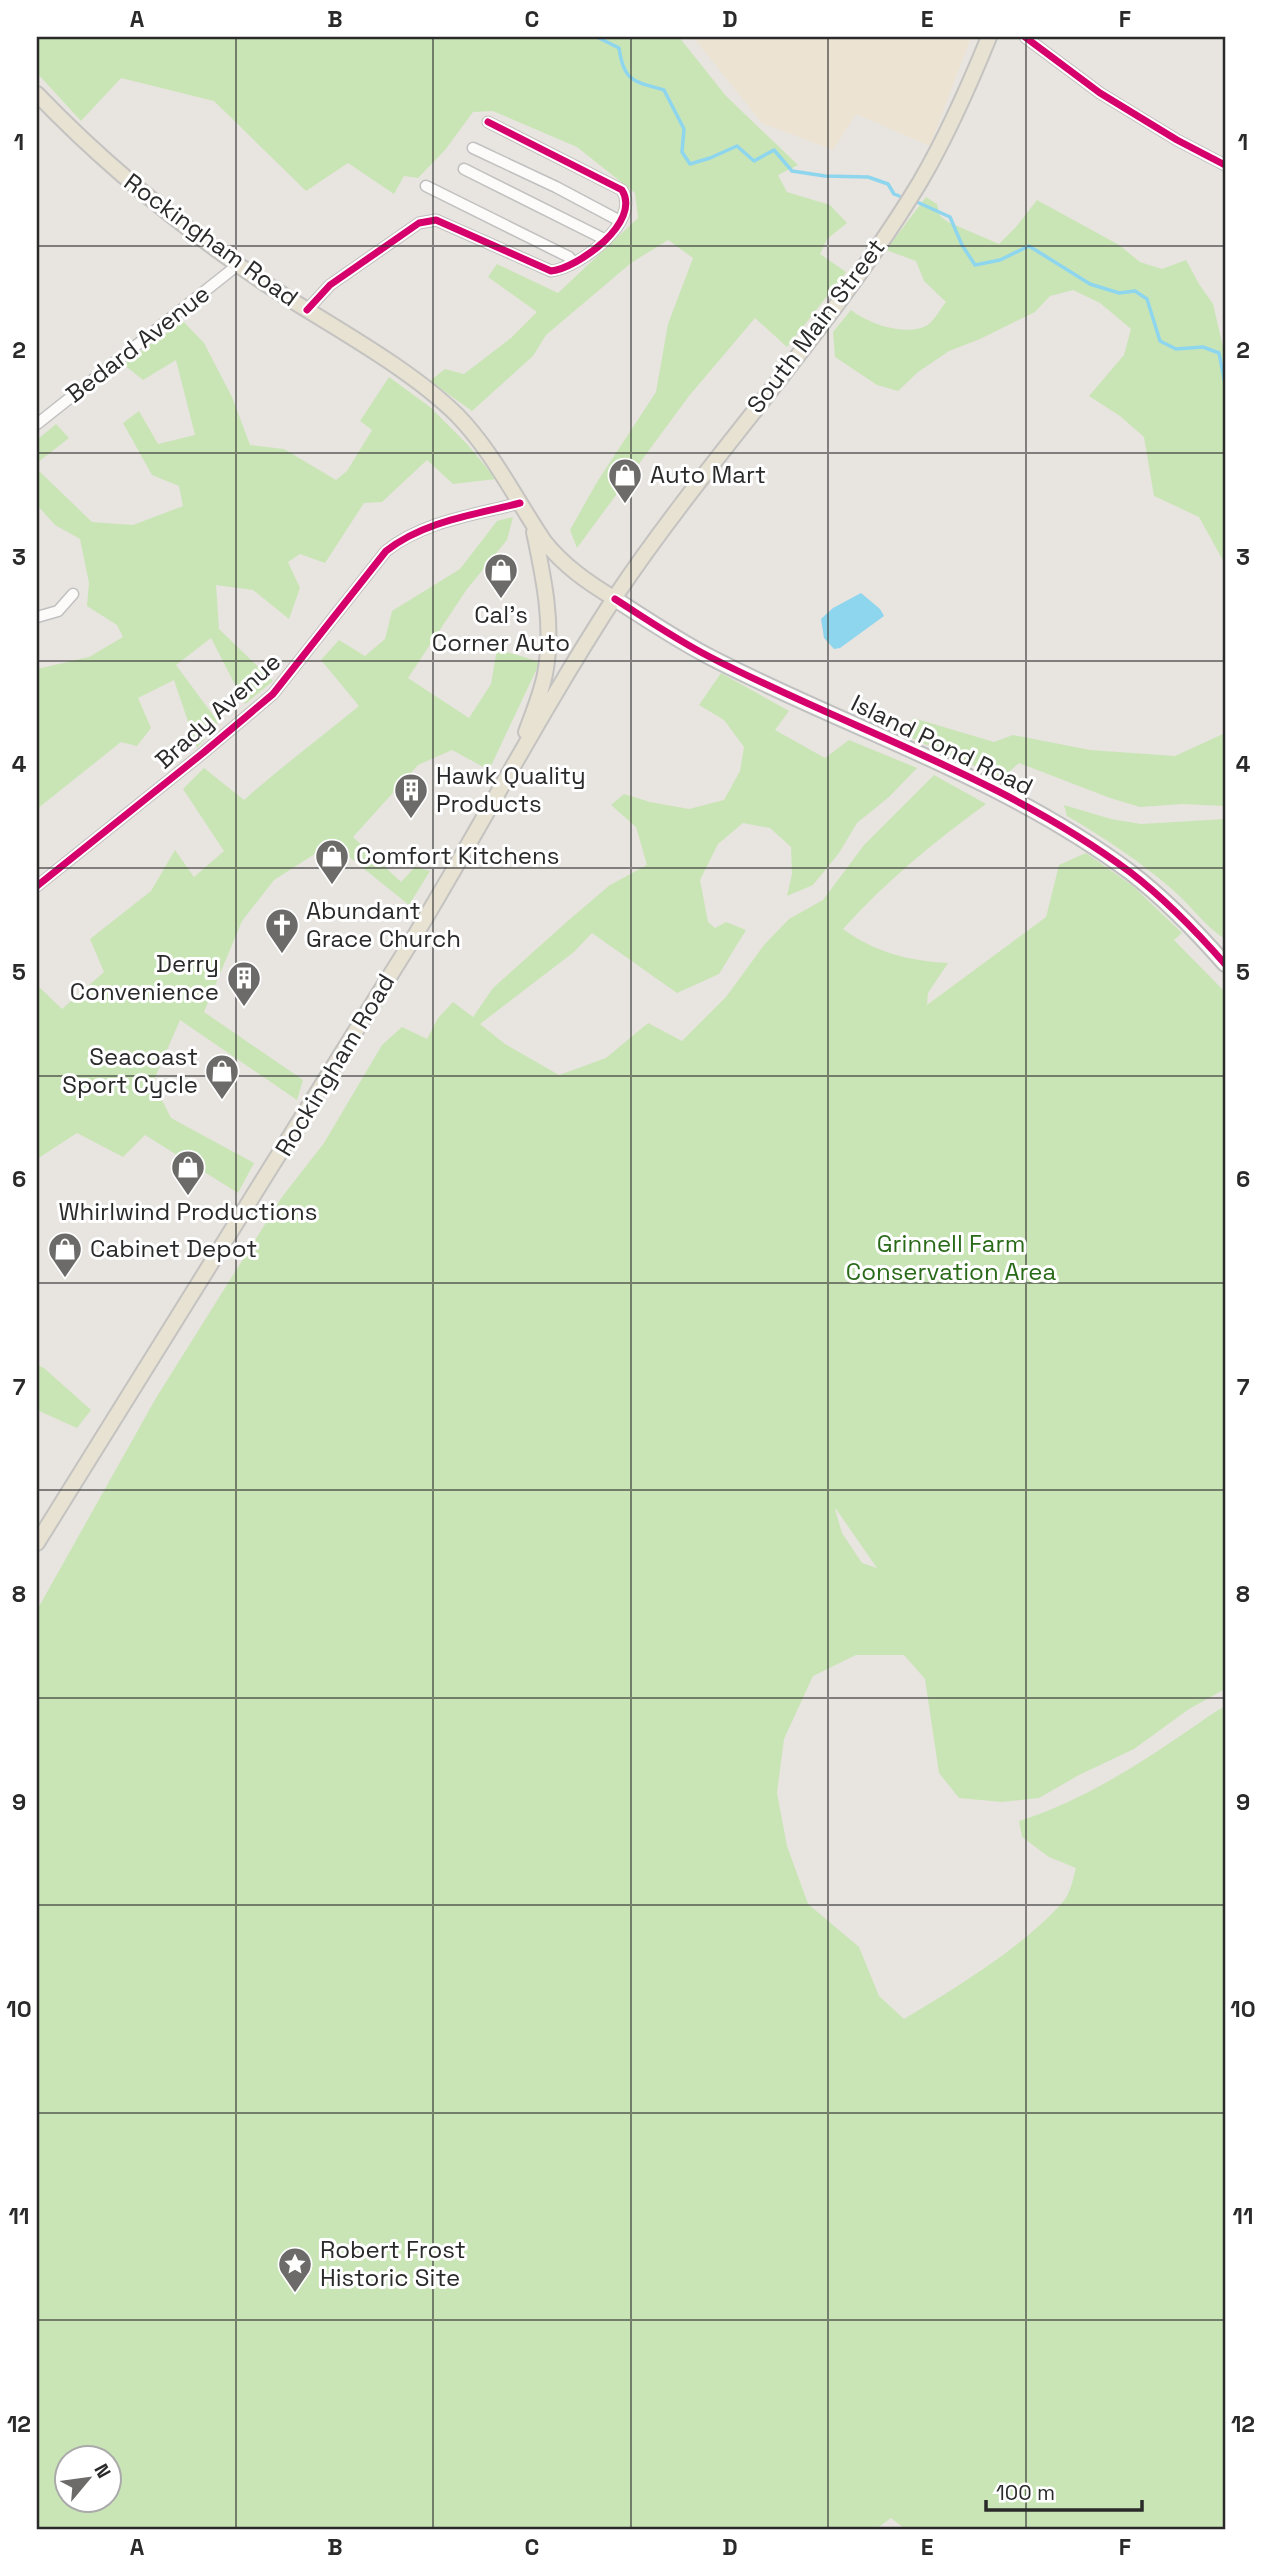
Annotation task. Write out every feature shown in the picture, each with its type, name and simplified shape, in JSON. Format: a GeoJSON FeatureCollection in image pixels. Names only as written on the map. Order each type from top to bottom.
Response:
{"type":"FeatureCollection","features":[{"type":"Feature","properties":{"kind":"main road","name":"South Main Street"},"geometry":{"type":"LineString","coordinates":[[615,598],[671,516],[855,277],[908,201],[941,143],[989,37]]}},
{"type":"Feature","properties":{"kind":"main road","name":"Rockingham Road"},"geometry":{"type":"LineString","coordinates":[[37,94],[108,164],[175,218],[403,373],[445,405],[480,442],[532,524],[566,566],[615,598],[514,764],[419,929],[37,1543]]}},
{"type":"Feature","properties":{"kind":"main road"},"geometry":{"type":"LineString","coordinates":[[514,764],[540,693],[547,656],[547,608],[532,524]]}},
{"type":"Feature","properties":{"kind":"street"},"geometry":{"type":"LineString","coordinates":[[1025,37],[1100,93],[1177,140],[1225,165]]}},
{"type":"Feature","properties":{"kind":"street"},"geometry":{"type":"LineString","coordinates":[[307,310],[330,285],[419,223],[436,220],[551,271],[565,270],[606,240],[628,208],[627,198],[622,190],[488,122]]}},
{"type":"Feature","properties":{"kind":"street"},"geometry":{"type":"LineString","coordinates":[[473,148],[620,221]]}},
{"type":"Feature","properties":{"kind":"street"},"geometry":{"type":"LineString","coordinates":[[464,169],[606,240]]}},
{"type":"Feature","properties":{"kind":"street"},"geometry":{"type":"LineString","coordinates":[[426,186],[569,257],[573,262]]}},
{"type":"Feature","properties":{"kind":"street","name":"Bedard Avenue"},"geometry":{"type":"LineString","coordinates":[[37,424],[239,264]]}},
{"type":"Feature","properties":{"kind":"street","name":"Brady Avenue"},"geometry":{"type":"LineString","coordinates":[[37,886],[273,694],[290,676],[372,567],[394,545],[426,528],[520,503]]}},
{"type":"Feature","properties":{"kind":"street"},"geometry":{"type":"LineString","coordinates":[[37,617],[58,611],[73,594]]}},
{"type":"Feature","properties":{"kind":"street","name":"Island Pond Road"},"geometry":{"type":"LineString","coordinates":[[615,598],[707,655],[957,771],[1063,828],[1105,854],[1151,890],[1193,929],[1225,964]]}},
{"type":"Feature","properties":{"kind":"shaded area"},"geometry":{"type":"Polygon","coordinates":[[[693,37],[971,37],[930,146],[856,114],[833,150],[762,123],[693,37]]]}},
{"type":"Feature","properties":{"kind":"green space"},"geometry":{"type":"Polygon","coordinates":[[[37,37],[679,37],[726,96],[798,165],[778,175],[787,192],[830,205],[847,223],[827,239],[820,254],[846,272],[787,347],[755,318],[689,396],[577,548],[570,530],[597,482],[656,392],[668,324],[693,258],[668,240],[631,263],[546,335],[533,356],[472,411],[430,381],[445,369],[464,374],[511,338],[537,312],[488,277],[497,264],[558,293],[638,218],[635,193],[577,147],[493,111],[473,112],[445,150],[418,178],[404,176],[394,194],[348,163],[306,191],[214,101],[121,78],[81,121],[37,73],[37,37]]]}},
{"type":"Feature","properties":{"kind":"green space"},"geometry":{"type":"Polygon","coordinates":[[[926,197],[937,204],[940,216],[948,222],[999,244],[1037,200],[1119,245],[1140,262],[1162,269],[1186,260],[1213,304],[1225,348],[1225,564],[1199,517],[1154,496],[1144,437],[1120,416],[1089,396],[1124,355],[1131,329],[1100,303],[1073,290],[1050,296],[1035,312],[949,351],[918,372],[898,391],[877,385],[835,357],[833,332],[851,310],[889,328],[910,330],[929,324],[946,302],[924,281],[916,261],[886,250],[926,197]]]}},
{"type":"Feature","properties":{"kind":"green space"},"geometry":{"type":"Polygon","coordinates":[[[183,321],[204,343],[232,397],[250,445],[284,449],[336,480],[347,471],[372,430],[360,421],[389,377],[430,407],[468,445],[496,479],[453,484],[427,460],[382,502],[364,503],[325,563],[300,554],[288,562],[300,588],[289,619],[253,590],[216,585],[219,629],[273,681],[245,704],[211,638],[176,665],[218,722],[197,748],[174,680],[138,698],[151,728],[137,746],[121,742],[37,809],[37,669],[89,657],[123,637],[117,625],[87,606],[89,583],[80,539],[55,525],[37,505],[37,469],[92,522],[133,525],[183,506],[179,486],[152,475],[123,423],[139,411],[158,444],[195,435],[176,360],[143,380],[123,364],[183,321]]]}},
{"type":"Feature","properties":{"kind":"green space"},"geometry":{"type":"Polygon","coordinates":[[[56,424],[69,438],[37,463],[37,440],[56,424]]]}},
{"type":"Feature","properties":{"kind":"green space"},"geometry":{"type":"Polygon","coordinates":[[[513,517],[507,540],[467,589],[408,678],[469,718],[491,684],[497,649],[540,662],[489,770],[452,750],[418,765],[353,837],[401,882],[415,867],[430,871],[409,905],[332,843],[274,880],[242,921],[204,1012],[303,1080],[297,1100],[180,1020],[153,1082],[171,1118],[254,1163],[238,1193],[145,1135],[123,1157],[77,1133],[37,1159],[37,985],[62,1009],[104,972],[90,939],[151,891],[175,850],[194,877],[224,851],[183,789],[204,768],[244,800],[359,706],[321,660],[339,640],[365,656],[385,639],[392,611],[460,569],[497,521],[513,517]]]}},
{"type":"Feature","properties":{"kind":"green space","name":"Grinnell Farm Conservation Area"},"geometry":{"type":"Polygon","coordinates":[[[721,673],[789,711],[775,730],[825,758],[849,740],[917,768],[889,797],[857,823],[839,853],[813,885],[787,896],[792,874],[791,847],[770,828],[743,823],[718,844],[700,880],[708,922],[715,928],[726,922],[746,930],[719,974],[677,993],[592,933],[574,952],[480,1024],[505,1044],[559,1075],[606,1058],[648,1023],[682,1041],[726,997],[764,945],[789,919],[823,900],[864,845],[934,775],[986,804],[911,863],[843,929],[867,944],[893,954],[948,963],[928,993],[927,1005],[1046,917],[1059,865],[1086,853],[1133,886],[1182,933],[1174,940],[1225,992],[1225,1689],[1189,1709],[1134,1749],[1079,1775],[1039,1798],[1002,1802],[959,1798],[939,1773],[925,1679],[904,1655],[856,1655],[813,1676],[784,1739],[777,1793],[787,1846],[808,1904],[859,1947],[879,1996],[904,2019],[966,1981],[1008,1951],[1046,1919],[1067,1896],[1076,1868],[1049,1857],[1022,1837],[1019,1821],[1059,1806],[1116,1777],[1225,1706],[1225,2529],[905,2529],[891,2518],[876,2529],[37,2529],[37,1610],[156,1398],[282,1197],[324,1143],[382,1045],[402,1027],[427,1039],[438,1018],[453,1002],[473,1017],[493,988],[570,919],[610,885],[647,865],[636,827],[611,805],[624,794],[689,809],[724,800],[740,771],[744,747],[724,720],[699,705],[721,673]],[[836,1509],[842,1533],[862,1563],[877,1568],[836,1509]]]}},
{"type":"Feature","properties":{"kind":"green space"},"geometry":{"type":"Polygon","coordinates":[[[913,718],[994,742],[1013,735],[1090,750],[1175,756],[1225,733],[1225,806],[1182,804],[1140,807],[1019,763],[1002,778],[900,733],[913,718]]]}},
{"type":"Feature","properties":{"kind":"green space"},"geometry":{"type":"Polygon","coordinates":[[[1064,805],[1111,819],[1141,824],[1225,819],[1225,939],[1149,870],[1067,816],[1064,805]]]}},
{"type":"Feature","properties":{"kind":"green space"},"geometry":{"type":"Polygon","coordinates":[[[37,1365],[44,1368],[91,1410],[77,1428],[37,1410],[37,1365]]]}},
{"type":"Feature","properties":{"kind":"water"},"geometry":{"type":"Polygon","coordinates":[[[861,593],[880,609],[884,616],[840,648],[834,649],[824,638],[821,619],[833,608],[861,593]]]}},
{"type":"Feature","properties":{"kind":"waterway"},"geometry":{"type":"LineString","coordinates":[[597,37],[619,48],[627,74],[637,82],[664,90],[684,129],[682,152],[690,164],[737,146],[754,161],[774,150],[792,171],[825,176],[868,177],[888,184],[894,194],[899,196]]}},
{"type":"Feature","properties":{"kind":"waterway"},"geometry":{"type":"LineString","coordinates":[[917,202],[950,217],[962,245],[975,265],[1000,260],[1029,246],[1090,284],[1119,293],[1135,291],[1147,299],[1160,341],[1176,349],[1203,347],[1219,353],[1225,384]]}},
{"type":"Feature","properties":{"kind":"cycle path"},"geometry":{"type":"LineString","coordinates":[[1025,37],[1100,93],[1177,140],[1225,165]]}},
{"type":"Feature","properties":{"kind":"cycle path"},"geometry":{"type":"LineString","coordinates":[[307,310],[330,285],[419,223],[436,220],[551,271],[576,262],[604,241],[623,216],[626,203],[622,190],[488,122]]}},
{"type":"Feature","properties":{"kind":"cycle path"},"geometry":{"type":"LineString","coordinates":[[37,886],[273,694],[386,551],[433,526],[520,503]]}},
{"type":"Feature","properties":{"kind":"cycle path"},"geometry":{"type":"LineString","coordinates":[[615,599],[710,657],[978,781],[1081,838],[1156,893],[1225,964]]}},
{"type":"Feature","properties":{"kind":"place","name":"Auto Mart"},"geometry":{"type":"Point","coordinates":[625,505]}},
{"type":"Feature","properties":{"kind":"place","name":"Cal's Corner Auto"},"geometry":{"type":"Point","coordinates":[501,600]}},
{"type":"Feature","properties":{"kind":"place","name":"Hawk Quality Products"},"geometry":{"type":"Point","coordinates":[411,820]}},
{"type":"Feature","properties":{"kind":"place","name":"Comfort Kitchens"},"geometry":{"type":"Point","coordinates":[332,886]}},
{"type":"Feature","properties":{"kind":"place","name":"Abundant Grace Church"},"geometry":{"type":"Point","coordinates":[282,955]}},
{"type":"Feature","properties":{"kind":"place","name":"Derry Convenience"},"geometry":{"type":"Point","coordinates":[244,1008]}},
{"type":"Feature","properties":{"kind":"place","name":"Seacoast Sport Cycle"},"geometry":{"type":"Point","coordinates":[222,1101]}},
{"type":"Feature","properties":{"kind":"place","name":"Whirlwind Productions"},"geometry":{"type":"Point","coordinates":[188,1197]}},
{"type":"Feature","properties":{"kind":"place","name":"Cabinet Depot"},"geometry":{"type":"Point","coordinates":[65,1279]}},
{"type":"Feature","properties":{"kind":"place","name":"Robert Frost Historic Site"},"geometry":{"type":"Point","coordinates":[295,2294]}}]}
